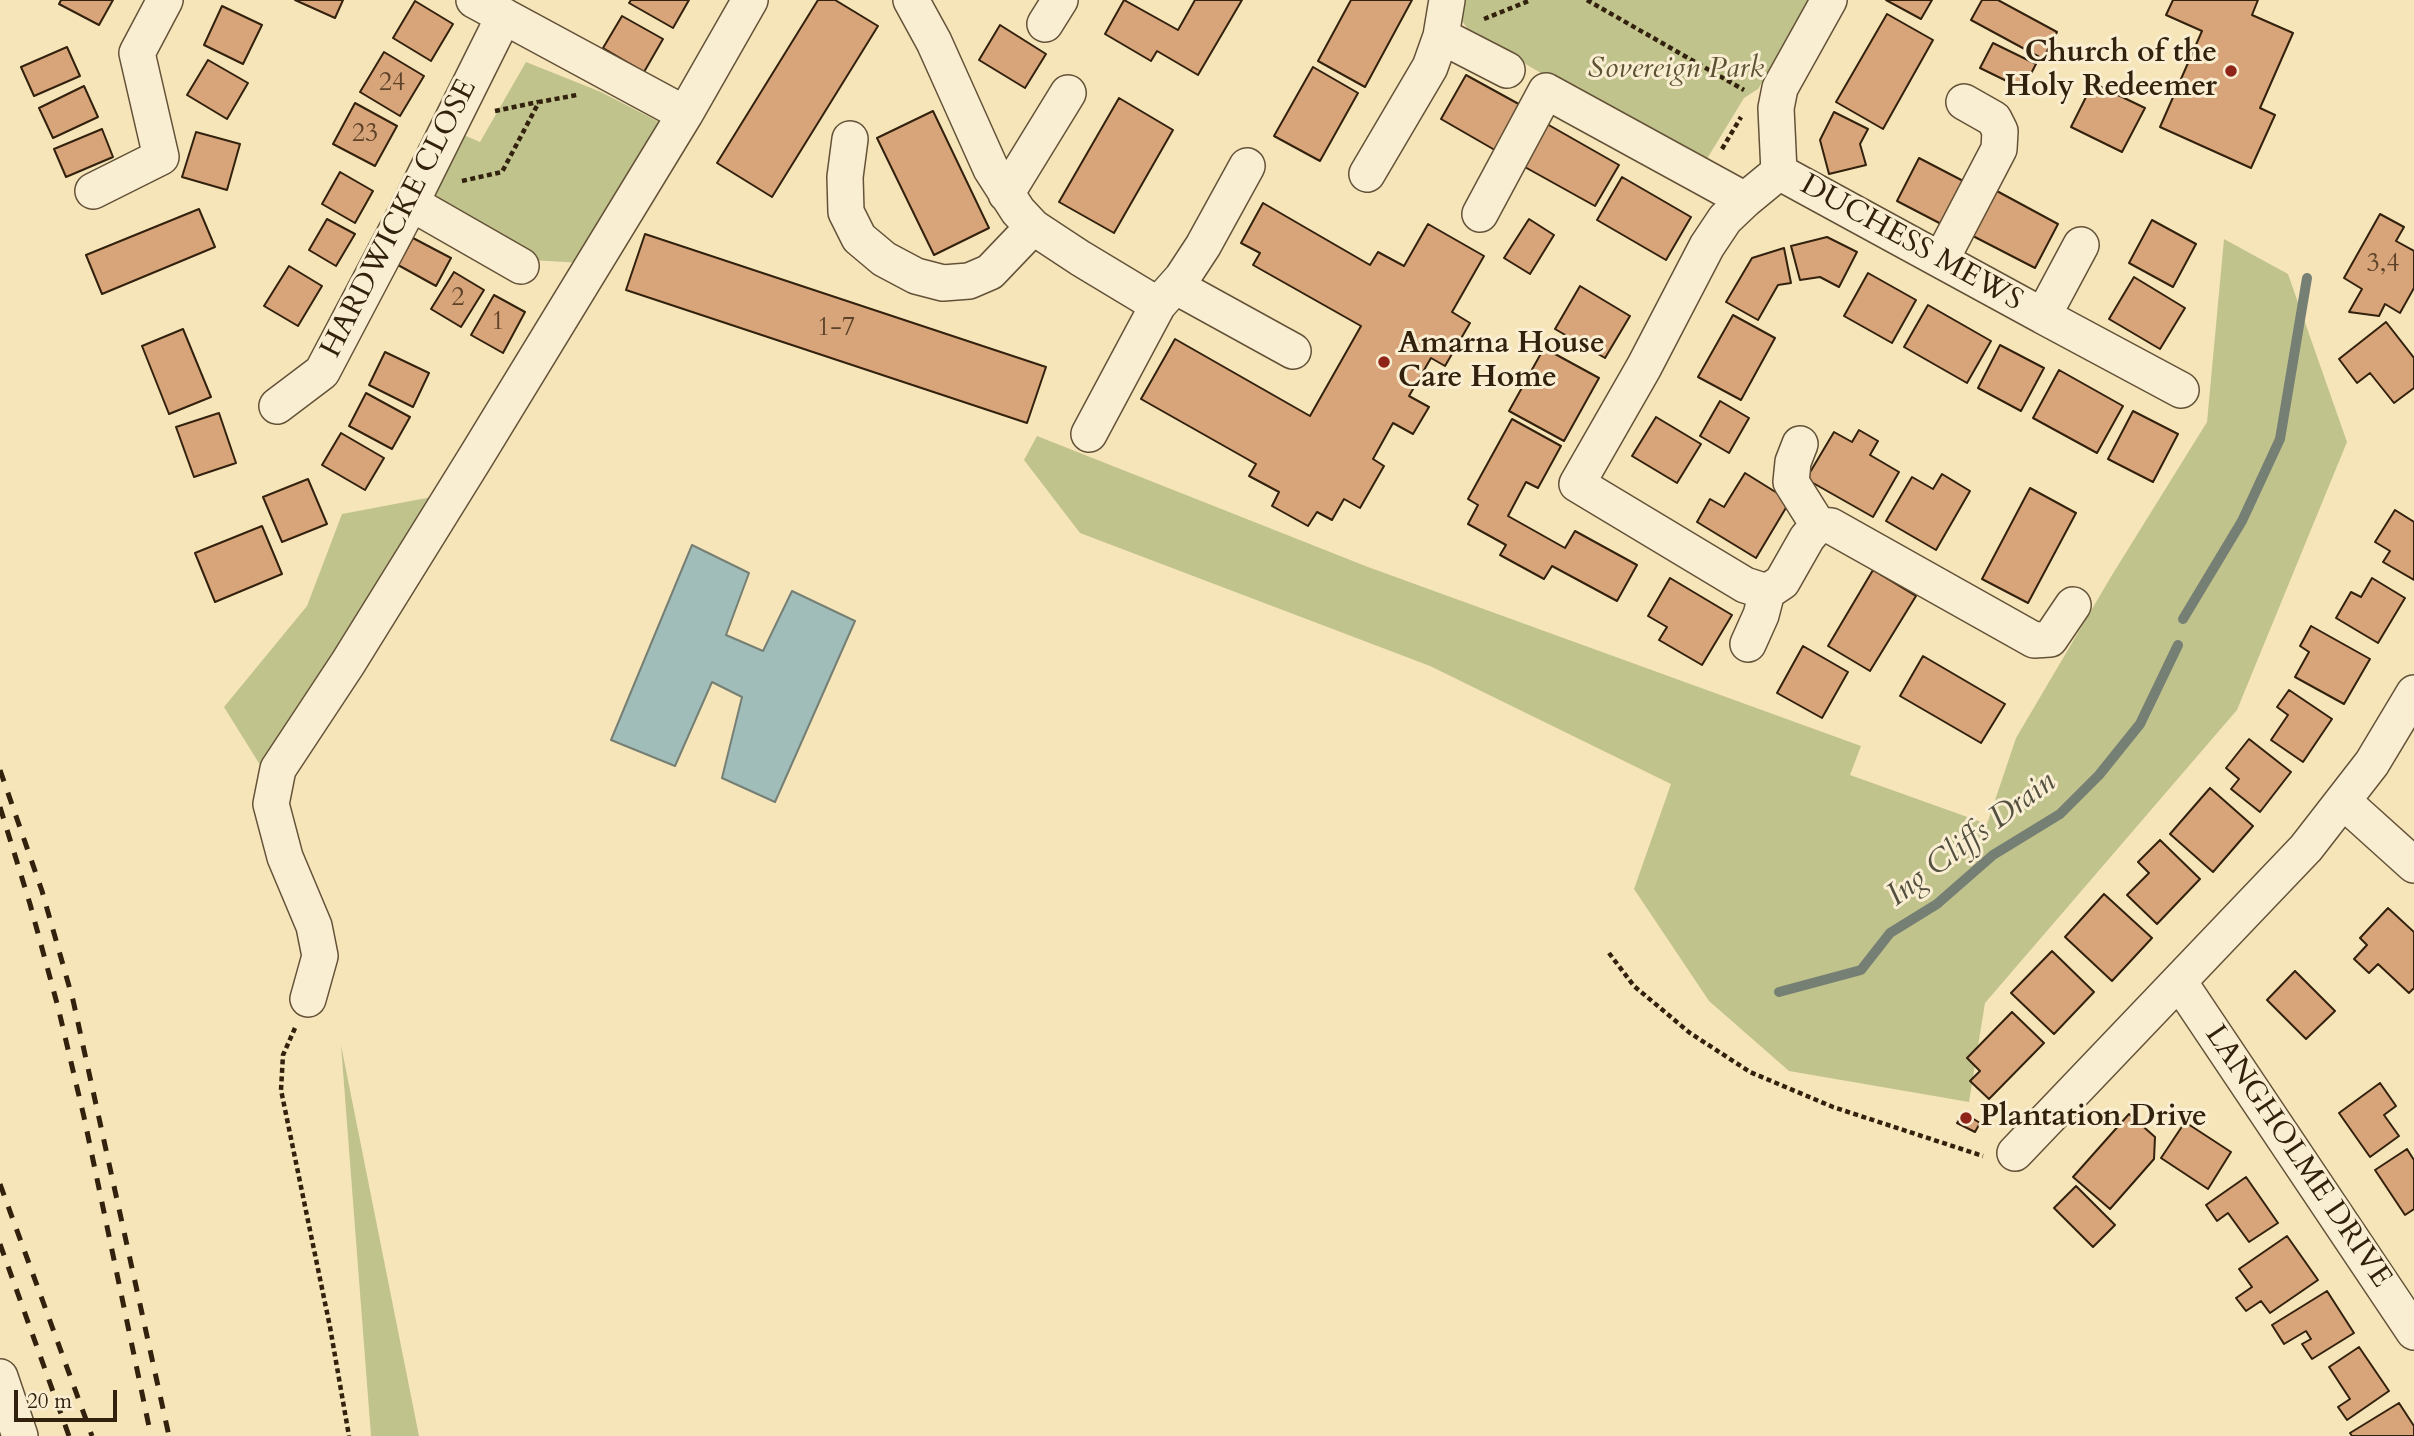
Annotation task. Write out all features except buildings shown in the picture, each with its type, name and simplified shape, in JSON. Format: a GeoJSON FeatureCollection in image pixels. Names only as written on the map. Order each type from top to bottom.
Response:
{"type":"FeatureCollection","features":[{"type":"Feature","properties":{"kind":"street"},"geometry":{"type":"LineString","coordinates":[[93,191],[161,157],[137,53],[165,0]]}},
{"type":"Feature","properties":{"kind":"street"},"geometry":{"type":"LineString","coordinates":[[308,999],[320,956],[314,926],[285,857],[271,804],[278,769],[391,594],[685,114],[750,0]]}},
{"type":"Feature","properties":{"kind":"street"},"geometry":{"type":"LineString","coordinates":[[911,0],[934,41],[991,169],[1006,194],[1033,227],[1080,258],[1293,351]]}},
{"type":"Feature","properties":{"kind":"street"},"geometry":{"type":"LineString","coordinates":[[1367,174],[1430,67],[1441,36],[1447,0]]}},
{"type":"Feature","properties":{"kind":"street"},"geometry":{"type":"LineString","coordinates":[[1767,592],[1745,585],[1577,484],[1644,367],[1707,246],[1725,219],[1779,172],[1765,102],[1780,88],[1829,0]]}},
{"type":"Feature","properties":{"kind":"street","name":"HARDWICKE CLOSE"},"geometry":{"type":"LineString","coordinates":[[276,406],[322,372],[416,192],[489,8],[685,114]]}},
{"type":"Feature","properties":{"kind":"street"},"geometry":{"type":"LineString","coordinates":[[1441,36],[1507,70]]}},
{"type":"Feature","properties":{"kind":"street"},"geometry":{"type":"LineString","coordinates":[[1480,214],[1546,91],[1745,200]]}},
{"type":"Feature","properties":{"kind":"street"},"geometry":{"type":"LineString","coordinates":[[1006,194],[1068,93]]}},
{"type":"Feature","properties":{"kind":"street"},"geometry":{"type":"LineString","coordinates":[[1941,260],[1999,149],[2000,131],[1994,119],[1965,102]]}},
{"type":"Feature","properties":{"kind":"street"},"geometry":{"type":"LineString","coordinates":[[850,139],[845,177],[846,212],[859,238],[884,259],[916,276],[943,283],[970,281],[990,272],[1033,227]]}},
{"type":"Feature","properties":{"kind":"street"},"geometry":{"type":"LineString","coordinates":[[1089,434],[1167,296],[1203,246],[1247,166]]}},
{"type":"Feature","properties":{"kind":"street","name":"DUCHESS MEWS"},"geometry":{"type":"LineString","coordinates":[[1779,172],[2181,390]]}},
{"type":"Feature","properties":{"kind":"street"},"geometry":{"type":"LineString","coordinates":[[416,192],[521,266]]}},
{"type":"Feature","properties":{"kind":"street","name":"DUCHESS MEWS"},"geometry":{"type":"LineString","coordinates":[[2043,316],[2081,245]]}},
{"type":"Feature","properties":{"kind":"street"},"geometry":{"type":"LineString","coordinates":[[1800,444],[1793,462],[1791,482],[1818,525]]}},
{"type":"Feature","properties":{"kind":"street"},"geometry":{"type":"LineString","coordinates":[[1748,645],[1767,592],[1782,582],[1807,538],[1818,525]]}},
{"type":"Feature","properties":{"kind":"street"},"geometry":{"type":"LineString","coordinates":[[1818,525],[1831,526],[2034,640],[2050,639],[2073,605]]}},
{"type":"Feature","properties":{"kind":"street"},"geometry":{"type":"LineString","coordinates":[[2015,1153],[2306,848],[2372,763],[2414,693]]}},
{"type":"Feature","properties":{"kind":"street"},"geometry":{"type":"LineString","coordinates":[[2343,801],[2414,865]]}},
{"type":"Feature","properties":{"kind":"street","name":"LANGHOLME DRIVE"},"geometry":{"type":"LineString","coordinates":[[2180,983],[2414,1332]]}},
{"type":"Feature","properties":{"kind":"street"},"geometry":{"type":"LineString","coordinates":[[0,1377],[20,1436]]}},
{"type":"Feature","properties":{"kind":"path"},"geometry":{"type":"LineString","coordinates":[[1587,0],[1765,102],[1705,178]]}},
{"type":"Feature","properties":{"kind":"path"},"geometry":{"type":"LineString","coordinates":[[416,192],[502,172],[539,102],[586,93],[608,73]]}},
{"type":"Feature","properties":{"kind":"path"},"geometry":{"type":"LineString","coordinates":[[1609,953],[1643,994],[1690,1032],[1750,1072],[1833,1107],[1973,1154],[1989,1157],[2015,1153]]}},
{"type":"Feature","properties":{"kind":"path"},"geometry":{"type":"LineString","coordinates":[[308,999],[283,1055],[282,1090],[328,1314],[349,1436]]}},
{"type":"Feature","properties":{"kind":"green space","name":"Sovereign Park"},"geometry":{"type":"Polygon","coordinates":[[[1460,0],[1811,0],[1758,89],[1744,98],[1702,167],[1469,31],[1458,15],[1460,0]]]}},
{"type":"Feature","properties":{"kind":"green space"},"geometry":{"type":"Polygon","coordinates":[[[526,62],[601,92],[659,122],[582,263],[531,260],[423,199],[457,132],[480,142],[526,62]]]}},
{"type":"Feature","properties":{"kind":"green space"},"geometry":{"type":"Polygon","coordinates":[[[2224,239],[2288,274],[2347,442],[2237,710],[1985,1003],[1969,1102],[1789,1071],[1709,1001],[1634,889],[1671,784],[1430,666],[1080,533],[1024,460],[1037,436],[1368,567],[1861,746],[1850,775],[1987,824],[2016,738],[2112,575],[2207,422],[2224,239]]]}},
{"type":"Feature","properties":{"kind":"green space"},"geometry":{"type":"Polygon","coordinates":[[[437,496],[265,773],[224,707],[307,606],[342,514],[437,496]]]}},
{"type":"Feature","properties":{"kind":"green space"},"geometry":{"type":"Polygon","coordinates":[[[341,1045],[419,1436],[371,1436],[341,1045]]]}},
{"type":"Feature","properties":{"kind":"water"},"geometry":{"type":"Polygon","coordinates":[[[692,545],[749,573],[726,635],[763,651],[792,591],[855,621],[775,802],[722,778],[742,697],[712,682],[675,766],[611,740],[692,545]]]}},
{"type":"Feature","properties":{"kind":"waterway","name":"Ing Cliffs Drain"},"geometry":{"type":"LineString","coordinates":[[2183,619],[2242,521],[2280,439],[2307,278]]}},
{"type":"Feature","properties":{"kind":"waterway","name":"Ing Cliffs Drain"},"geometry":{"type":"LineString","coordinates":[[1779,992],[1861,970],[1890,933],[1937,904],[1993,855],[2060,814],[2099,775],[2140,724],[2178,645]]}},
{"type":"Feature","properties":{"kind":"railway"},"geometry":{"type":"LineString","coordinates":[[0,770],[42,891],[73,1000],[169,1436]]}},
{"type":"Feature","properties":{"kind":"railway"},"geometry":{"type":"LineString","coordinates":[[0,807],[58,1007],[84,1117],[151,1436]]}},
{"type":"Feature","properties":{"kind":"railway"},"geometry":{"type":"LineString","coordinates":[[0,1184],[92,1436]]}},
{"type":"Feature","properties":{"kind":"railway"},"geometry":{"type":"LineString","coordinates":[[0,1244],[69,1436]]}},
{"type":"Feature","properties":{"kind":"place","name":"Church of the Holy Redeemer"},"geometry":{"type":"Point","coordinates":[2231,71]}},
{"type":"Feature","properties":{"kind":"place","name":"Amarna House Care Home"},"geometry":{"type":"Point","coordinates":[1384,362]}},
{"type":"Feature","properties":{"kind":"place","name":"Plantation Drive"},"geometry":{"type":"Point","coordinates":[1966,1118]}}]}
